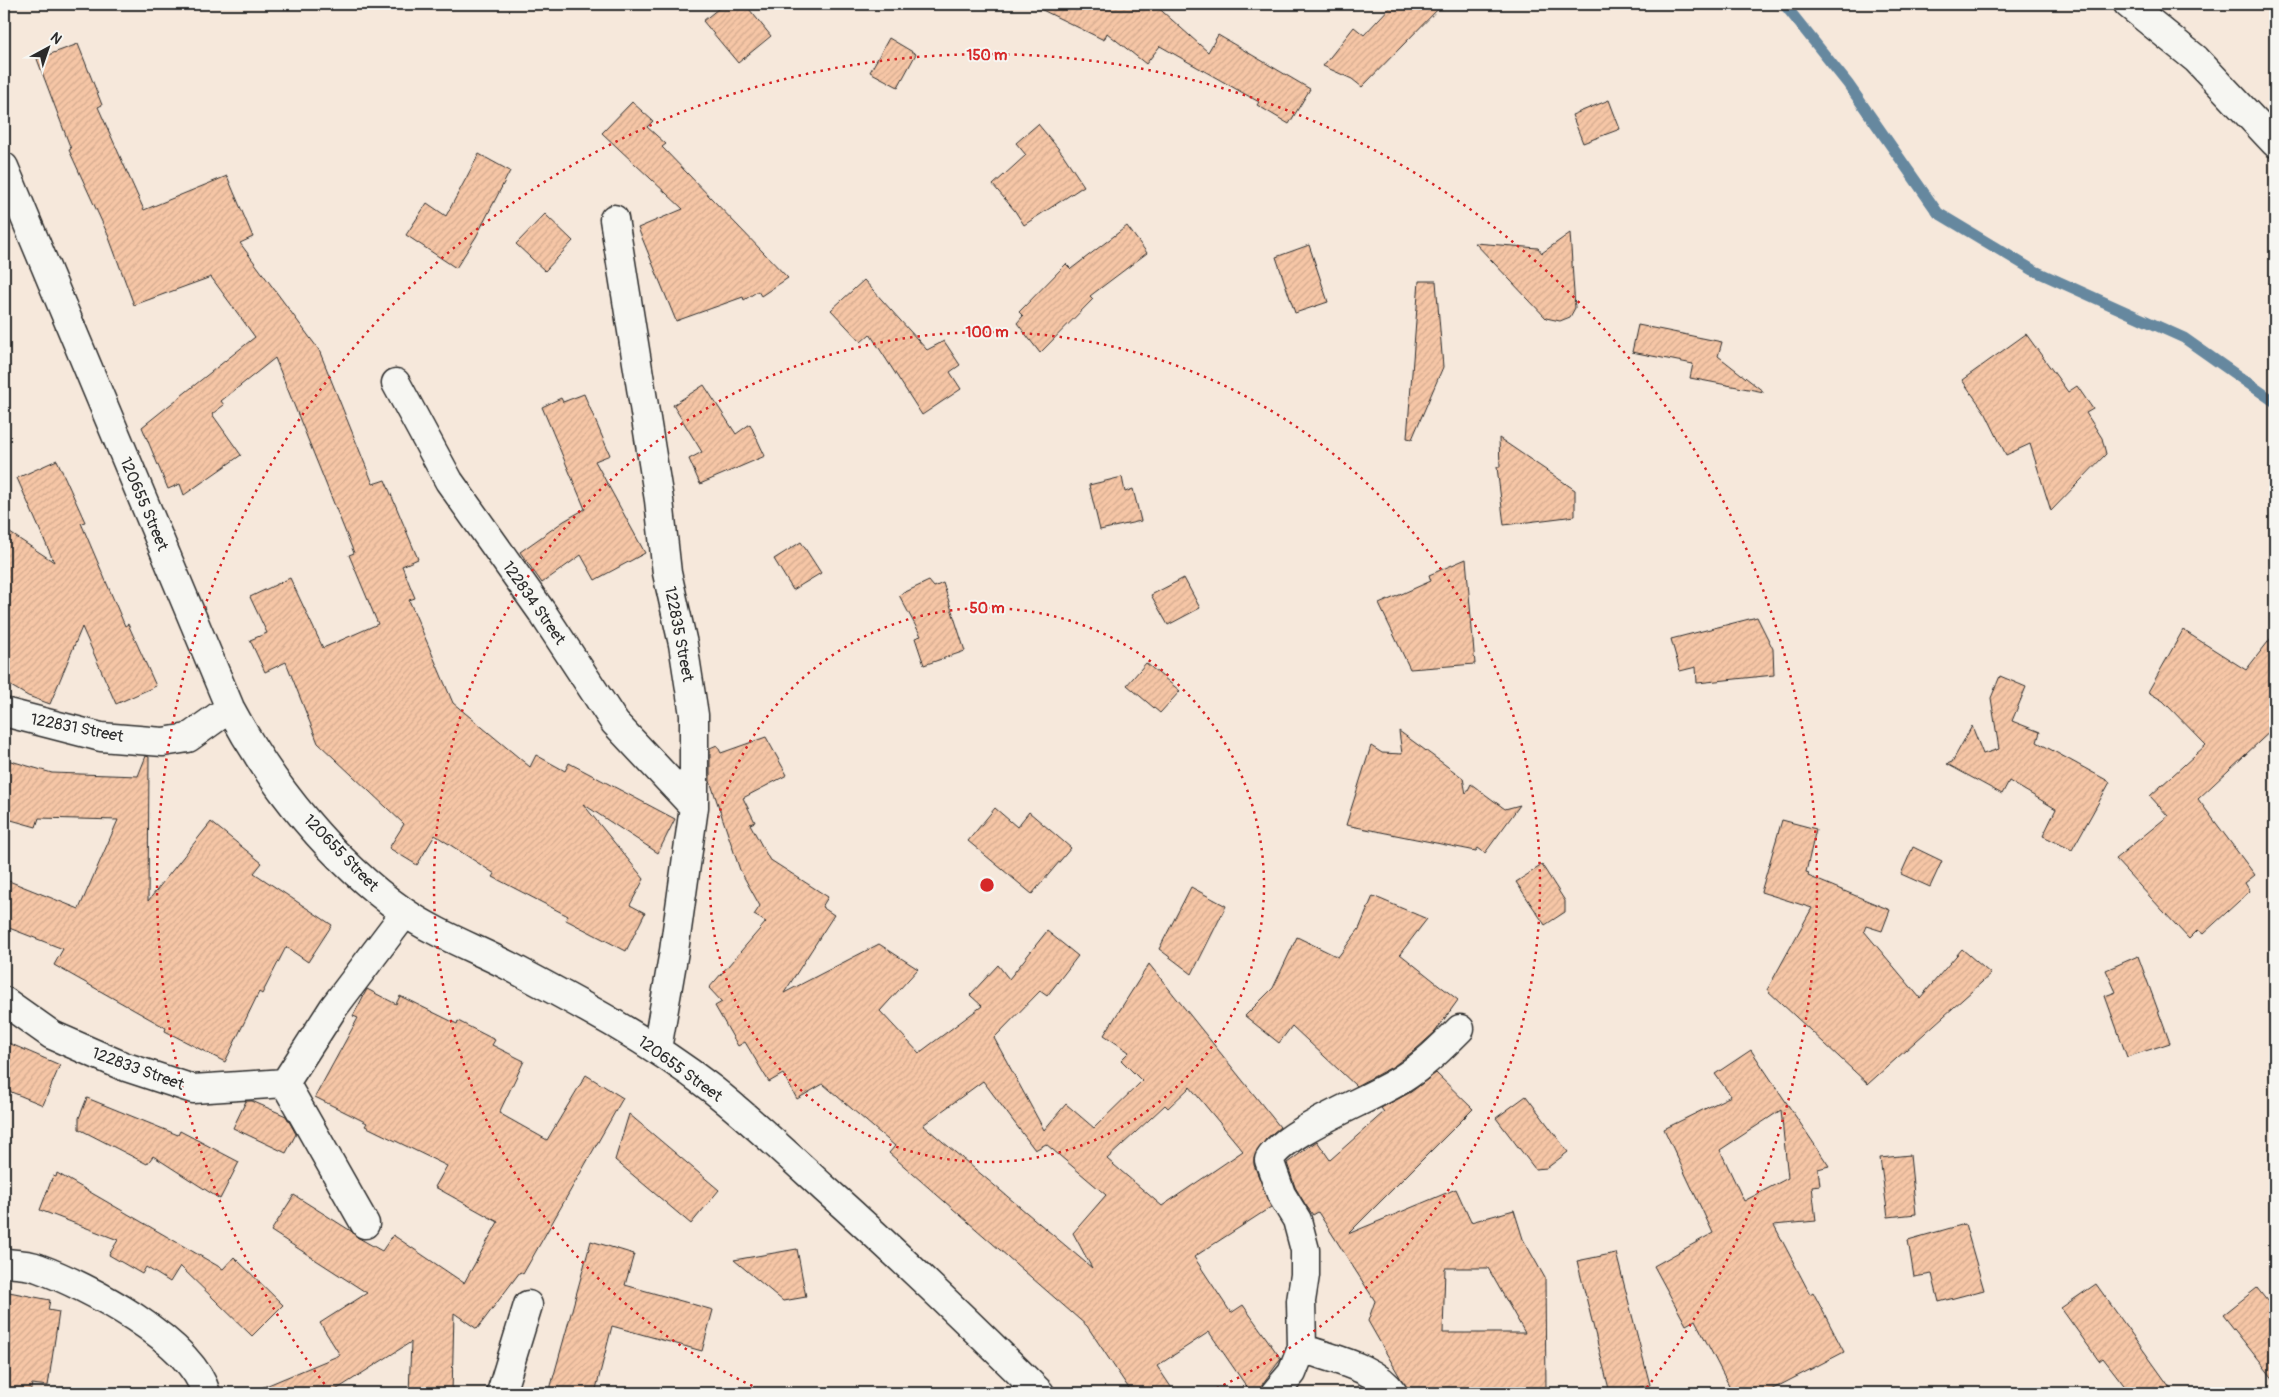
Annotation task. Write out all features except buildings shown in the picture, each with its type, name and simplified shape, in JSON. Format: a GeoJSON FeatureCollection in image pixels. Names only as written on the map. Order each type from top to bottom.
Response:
{"type":"FeatureCollection","features":[{"type":"Feature","properties":{"kind":"street"},"geometry":{"type":"LineString","coordinates":[[2128,4],[2196,59],[2275,143]]}},
{"type":"Feature","properties":{"kind":"street","name":"120655 Street"},"geometry":{"type":"LineString","coordinates":[[4,167],[230,708],[245,735],[278,784],[316,829],[366,883],[405,912],[436,931],[507,965],[576,1002],[657,1049],[712,1089],[904,1260],[1040,1393]]}},
{"type":"Feature","properties":{"kind":"street","name":"122835 Street"},"geometry":{"type":"LineString","coordinates":[[614,219],[659,500],[668,573],[694,715],[694,807],[674,951],[657,1049]]}},
{"type":"Feature","properties":{"kind":"street","name":"122834 Street"},"geometry":{"type":"LineString","coordinates":[[396,383],[449,480],[542,612],[615,723],[694,807]]}},
{"type":"Feature","properties":{"kind":"street","name":"122831 Street"},"geometry":{"type":"LineString","coordinates":[[4,712],[100,736],[163,742],[188,738],[230,708]]}},
{"type":"Feature","properties":{"kind":"street"},"geometry":{"type":"LineString","coordinates":[[365,1224],[285,1083],[334,1007],[405,912]]}},
{"type":"Feature","properties":{"kind":"street","name":"122833 Street"},"geometry":{"type":"LineString","coordinates":[[4,1001],[52,1034],[123,1066],[193,1089],[285,1083]]}},
{"type":"Feature","properties":{"kind":"street"},"geometry":{"type":"LineString","coordinates":[[1275,1393],[1292,1373],[1302,1348],[1301,1301],[1305,1275],[1305,1250],[1297,1220],[1282,1194],[1269,1160],[1273,1152],[1308,1128],[1402,1079],[1432,1057],[1460,1029]]}},
{"type":"Feature","properties":{"kind":"street"},"geometry":{"type":"LineString","coordinates":[[4,1263],[36,1267],[87,1289],[138,1319],[183,1358],[202,1379],[206,1393]]}},
{"type":"Feature","properties":{"kind":"street"},"geometry":{"type":"LineString","coordinates":[[501,1393],[528,1305]]}},
{"type":"Feature","properties":{"kind":"street"},"geometry":{"type":"LineString","coordinates":[[1302,1348],[1358,1368],[1376,1378],[1393,1393]]}},
{"type":"Feature","properties":{"kind":"waterway"},"geometry":{"type":"LineString","coordinates":[[1784,4],[1848,84],[1938,213],[2033,270],[2184,338],[2275,402]]}}]}
